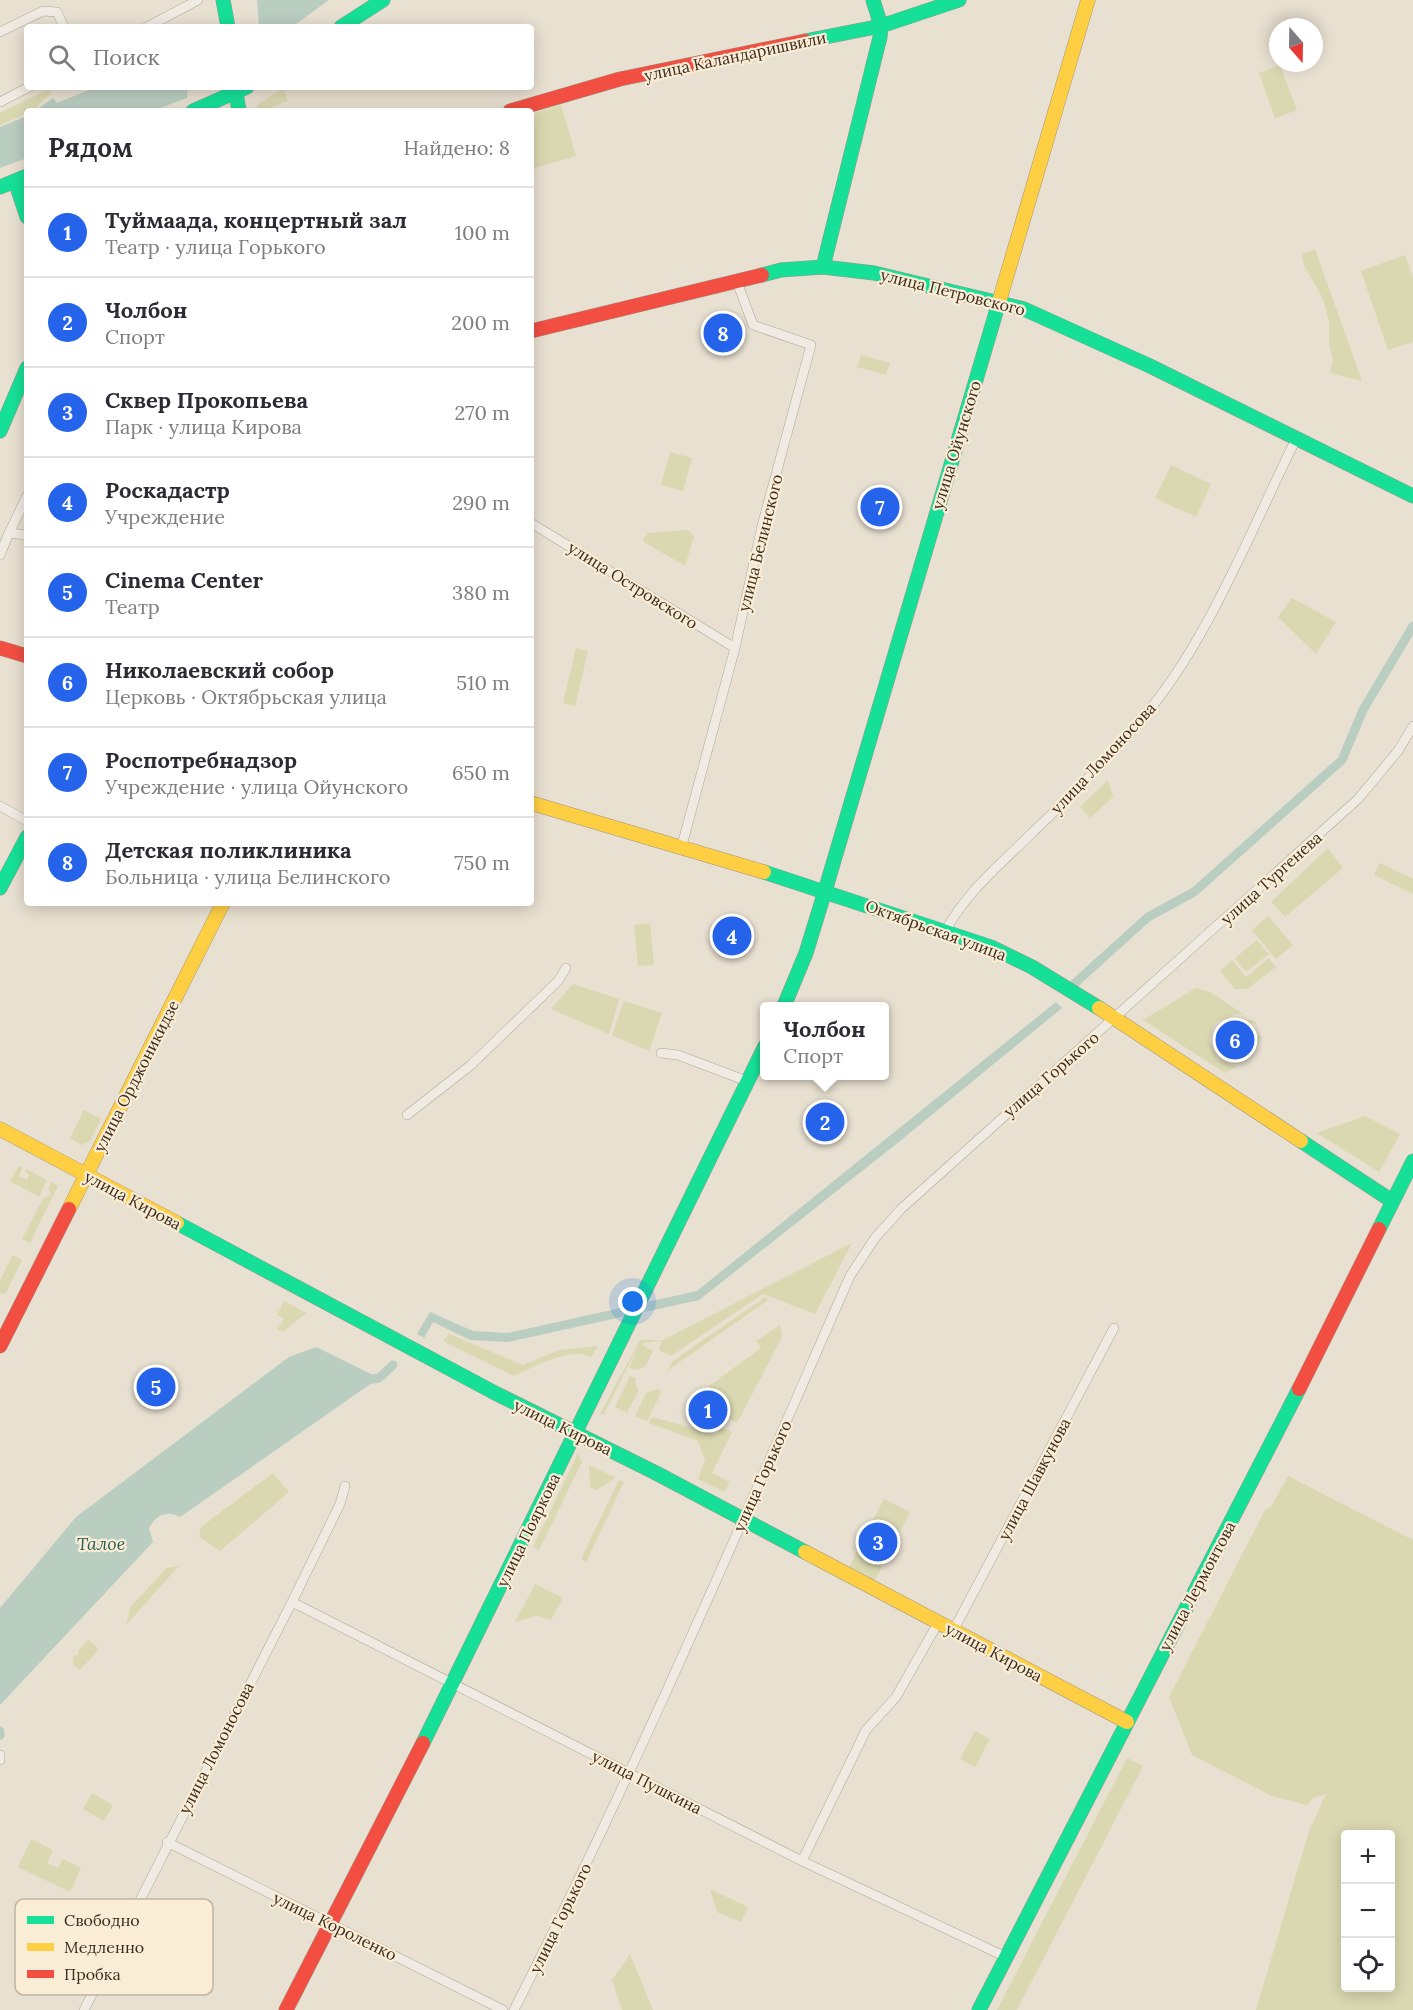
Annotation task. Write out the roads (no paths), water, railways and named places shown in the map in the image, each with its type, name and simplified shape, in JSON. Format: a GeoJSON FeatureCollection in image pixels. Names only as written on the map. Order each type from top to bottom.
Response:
{"type":"FeatureCollection","features":[{"type":"Feature","properties":{"kind":"main road"},"geometry":{"type":"LineString","coordinates":[[224,0],[228,24]]}},
{"type":"Feature","properties":{"kind":"main road"},"geometry":{"type":"LineString","coordinates":[[346,24],[383,0]]}},
{"type":"Feature","properties":{"kind":"main road"},"geometry":{"type":"LineString","coordinates":[[823,267],[881,26],[873,0]]}},
{"type":"Feature","properties":{"kind":"main road","name":"улица Каландаришвили"},"geometry":{"type":"LineString","coordinates":[[521,108],[620,80],[881,26],[959,0]]}},
{"type":"Feature","properties":{"kind":"main road","name":"улица Ойунского"},"geometry":{"type":"LineString","coordinates":[[825,891],[1088,0]]}},
{"type":"Feature","properties":{"kind":"main road"},"geometry":{"type":"LineString","coordinates":[[199,108],[237,90]]}},
{"type":"Feature","properties":{"kind":"main road"},"geometry":{"type":"LineString","coordinates":[[239,90],[239,108]]}},
{"type":"Feature","properties":{"kind":"main road"},"geometry":{"type":"LineString","coordinates":[[0,187],[21,178],[24,198]]}},
{"type":"Feature","properties":{"kind":"main road","name":"улица Петровского"},"geometry":{"type":"LineString","coordinates":[[534,330],[736,279],[781,270],[823,267],[874,273],[1034,312],[1297,437],[1413,496]]}},
{"type":"Feature","properties":{"kind":"main road"},"geometry":{"type":"LineString","coordinates":[[0,431],[22,396]]}},
{"type":"Feature","properties":{"kind":"main road"},"geometry":{"type":"LineString","coordinates":[[0,648],[24,655]]}},
{"type":"Feature","properties":{"kind":"main road","name":"Октябрьская улица"},"geometry":{"type":"LineString","coordinates":[[534,804],[825,891],[991,947],[1032,968],[1115,1018],[1392,1201]]}},
{"type":"Feature","properties":{"kind":"main road"},"geometry":{"type":"LineString","coordinates":[[0,888],[24,843]]}},
{"type":"Feature","properties":{"kind":"main road"},"geometry":{"type":"LineString","coordinates":[[786,1002],[806,953],[825,891]]}},
{"type":"Feature","properties":{"kind":"main road","name":"улица Орджоникидзе"},"geometry":{"type":"LineString","coordinates":[[0,1346],[221,906]]}},
{"type":"Feature","properties":{"kind":"main road","name":"улица Пояркова"},"geometry":{"type":"LineString","coordinates":[[286,2010],[453,1685],[621,1335],[760,1056]]}},
{"type":"Feature","properties":{"kind":"main road","name":"улица Кирова"},"geometry":{"type":"LineString","coordinates":[[0,1129],[574,1434],[1127,1722]]}},
{"type":"Feature","properties":{"kind":"main road","name":"улица Лермонтова"},"geometry":{"type":"LineString","coordinates":[[979,2010],[1259,1468],[1413,1161]]}},
{"type":"Feature","properties":{"kind":"street"},"geometry":{"type":"LineString","coordinates":[[153,24],[198,0]]}},
{"type":"Feature","properties":{"kind":"street"},"geometry":{"type":"LineString","coordinates":[[0,32],[43,11],[57,12],[63,24]]}},
{"type":"Feature","properties":{"kind":"street"},"geometry":{"type":"LineString","coordinates":[[0,102],[24,90]]}},
{"type":"Feature","properties":{"kind":"street","name":"улица Белинского"},"geometry":{"type":"LineString","coordinates":[[681,849],[735,648],[762,526],[811,345],[753,326],[736,279]]}},
{"type":"Feature","properties":{"kind":"street","name":"улица Ломоносова"},"geometry":{"type":"LineString","coordinates":[[946,930],[958,908],[977,887],[1085,782],[1143,719],[1188,657],[1297,437]]}},
{"type":"Feature","properties":{"kind":"street"},"geometry":{"type":"LineString","coordinates":[[0,555],[24,502]]}},
{"type":"Feature","properties":{"kind":"street","name":"улица Островского"},"geometry":{"type":"LineString","coordinates":[[534,525],[735,648]]}},
{"type":"Feature","properties":{"kind":"street"},"geometry":{"type":"LineString","coordinates":[[9,533],[24,535]]}},
{"type":"Feature","properties":{"kind":"street","name":"улица Тургенева"},"geometry":{"type":"LineString","coordinates":[[1115,1018],[1358,799],[1398,751],[1413,726]]}},
{"type":"Feature","properties":{"kind":"street"},"geometry":{"type":"LineString","coordinates":[[0,806],[24,819]]}},
{"type":"Feature","properties":{"kind":"street"},"geometry":{"type":"LineString","coordinates":[[407,1115],[471,1065],[558,981],[566,968]]}},
{"type":"Feature","properties":{"kind":"street","name":"улица Горького"},"geometry":{"type":"LineString","coordinates":[[514,2010],[572,1897],[630,1772],[850,1276],[875,1238],[901,1209],[1115,1018]]}},
{"type":"Feature","properties":{"kind":"street"},"geometry":{"type":"LineString","coordinates":[[661,1053],[678,1055],[747,1081]]}},
{"type":"Feature","properties":{"kind":"street","name":"улица Шавкунова"},"geometry":{"type":"LineString","coordinates":[[952,1630],[1114,1328]]}},
{"type":"Feature","properties":{"kind":"street","name":"улица Ломоносова"},"geometry":{"type":"LineString","coordinates":[[139,1899],[292,1602],[340,1504],[345,1486]]}},
{"type":"Feature","properties":{"kind":"street","name":"улица Пушкина"},"geometry":{"type":"LineString","coordinates":[[292,1602],[802,1861],[1006,1957]]}},
{"type":"Feature","properties":{"kind":"street"},"geometry":{"type":"LineString","coordinates":[[802,1861],[866,1730],[896,1697],[938,1623]]}},
{"type":"Feature","properties":{"kind":"street","name":"улица Короленко"},"geometry":{"type":"LineString","coordinates":[[167,1842],[503,2010]]}},
{"type":"Feature","properties":{"kind":"street","name":"улица Ломоносова"},"geometry":{"type":"LineString","coordinates":[[84,2010],[91,1995]]}},
{"type":"Feature","properties":{"kind":"water"},"geometry":{"type":"Polygon","coordinates":[[[257,0],[329,0],[296,24],[259,24],[257,0]]]}},
{"type":"Feature","properties":{"kind":"water"},"geometry":{"type":"Polygon","coordinates":[[[89,90],[188,90],[187,98],[160,108],[39,108],[53,98],[57,103],[89,90]]]}},
{"type":"Feature","properties":{"kind":"water"},"geometry":{"type":"Polygon","coordinates":[[[24,117],[24,159],[0,168],[0,127],[24,117]]]}},
{"type":"Feature","properties":{"kind":"water"},"geometry":{"type":"Polygon","coordinates":[[[1056,1002],[1062,1008],[900,1141],[699,1300],[508,1342],[470,1340],[433,1322],[424,1338],[417,1334],[430,1312],[473,1331],[508,1333],[697,1291],[1056,1002]]]}},
{"type":"Feature","properties":{"kind":"water","name":"Талое"},"geometry":{"type":"Polygon","coordinates":[[[316,1347],[379,1378],[180,1517],[166,1514],[158,1517],[149,1528],[153,1542],[0,1705],[0,1608],[76,1517],[289,1357],[316,1347]]]}},
{"type":"Feature","properties":{"kind":"waterway"},"geometry":{"type":"LineString","coordinates":[[1074,984],[1148,917],[1194,892],[1342,760],[1363,710],[1413,626]]}},
{"type":"Feature","properties":{"kind":"waterway"},"geometry":{"type":"LineString","coordinates":[[367,1380],[379,1378],[393,1365]]}},
{"type":"Feature","properties":{"kind":"place","name":"Детская поликлиника"},"geometry":{"type":"Point","coordinates":[723,333]}},
{"type":"Feature","properties":{"kind":"place","name":"Роспотребнадзор"},"geometry":{"type":"Point","coordinates":[880,507]}},
{"type":"Feature","properties":{"kind":"place","name":"Роскадастр"},"geometry":{"type":"Point","coordinates":[732,936]}},
{"type":"Feature","properties":{"kind":"place","name":"Николаевский собор"},"geometry":{"type":"Point","coordinates":[1235,1040]}},
{"type":"Feature","properties":{"kind":"place","name":"Чолбон"},"geometry":{"type":"Point","coordinates":[825,1122]}},
{"type":"Feature","properties":{"kind":"place","name":"Cinema Center"},"geometry":{"type":"Point","coordinates":[156,1387]}},
{"type":"Feature","properties":{"kind":"place","name":"Туймаада, концертный зал"},"geometry":{"type":"Point","coordinates":[708,1410]}},
{"type":"Feature","properties":{"kind":"place","name":"Сквер Прокопьева"},"geometry":{"type":"Point","coordinates":[878,1542]}}]}
